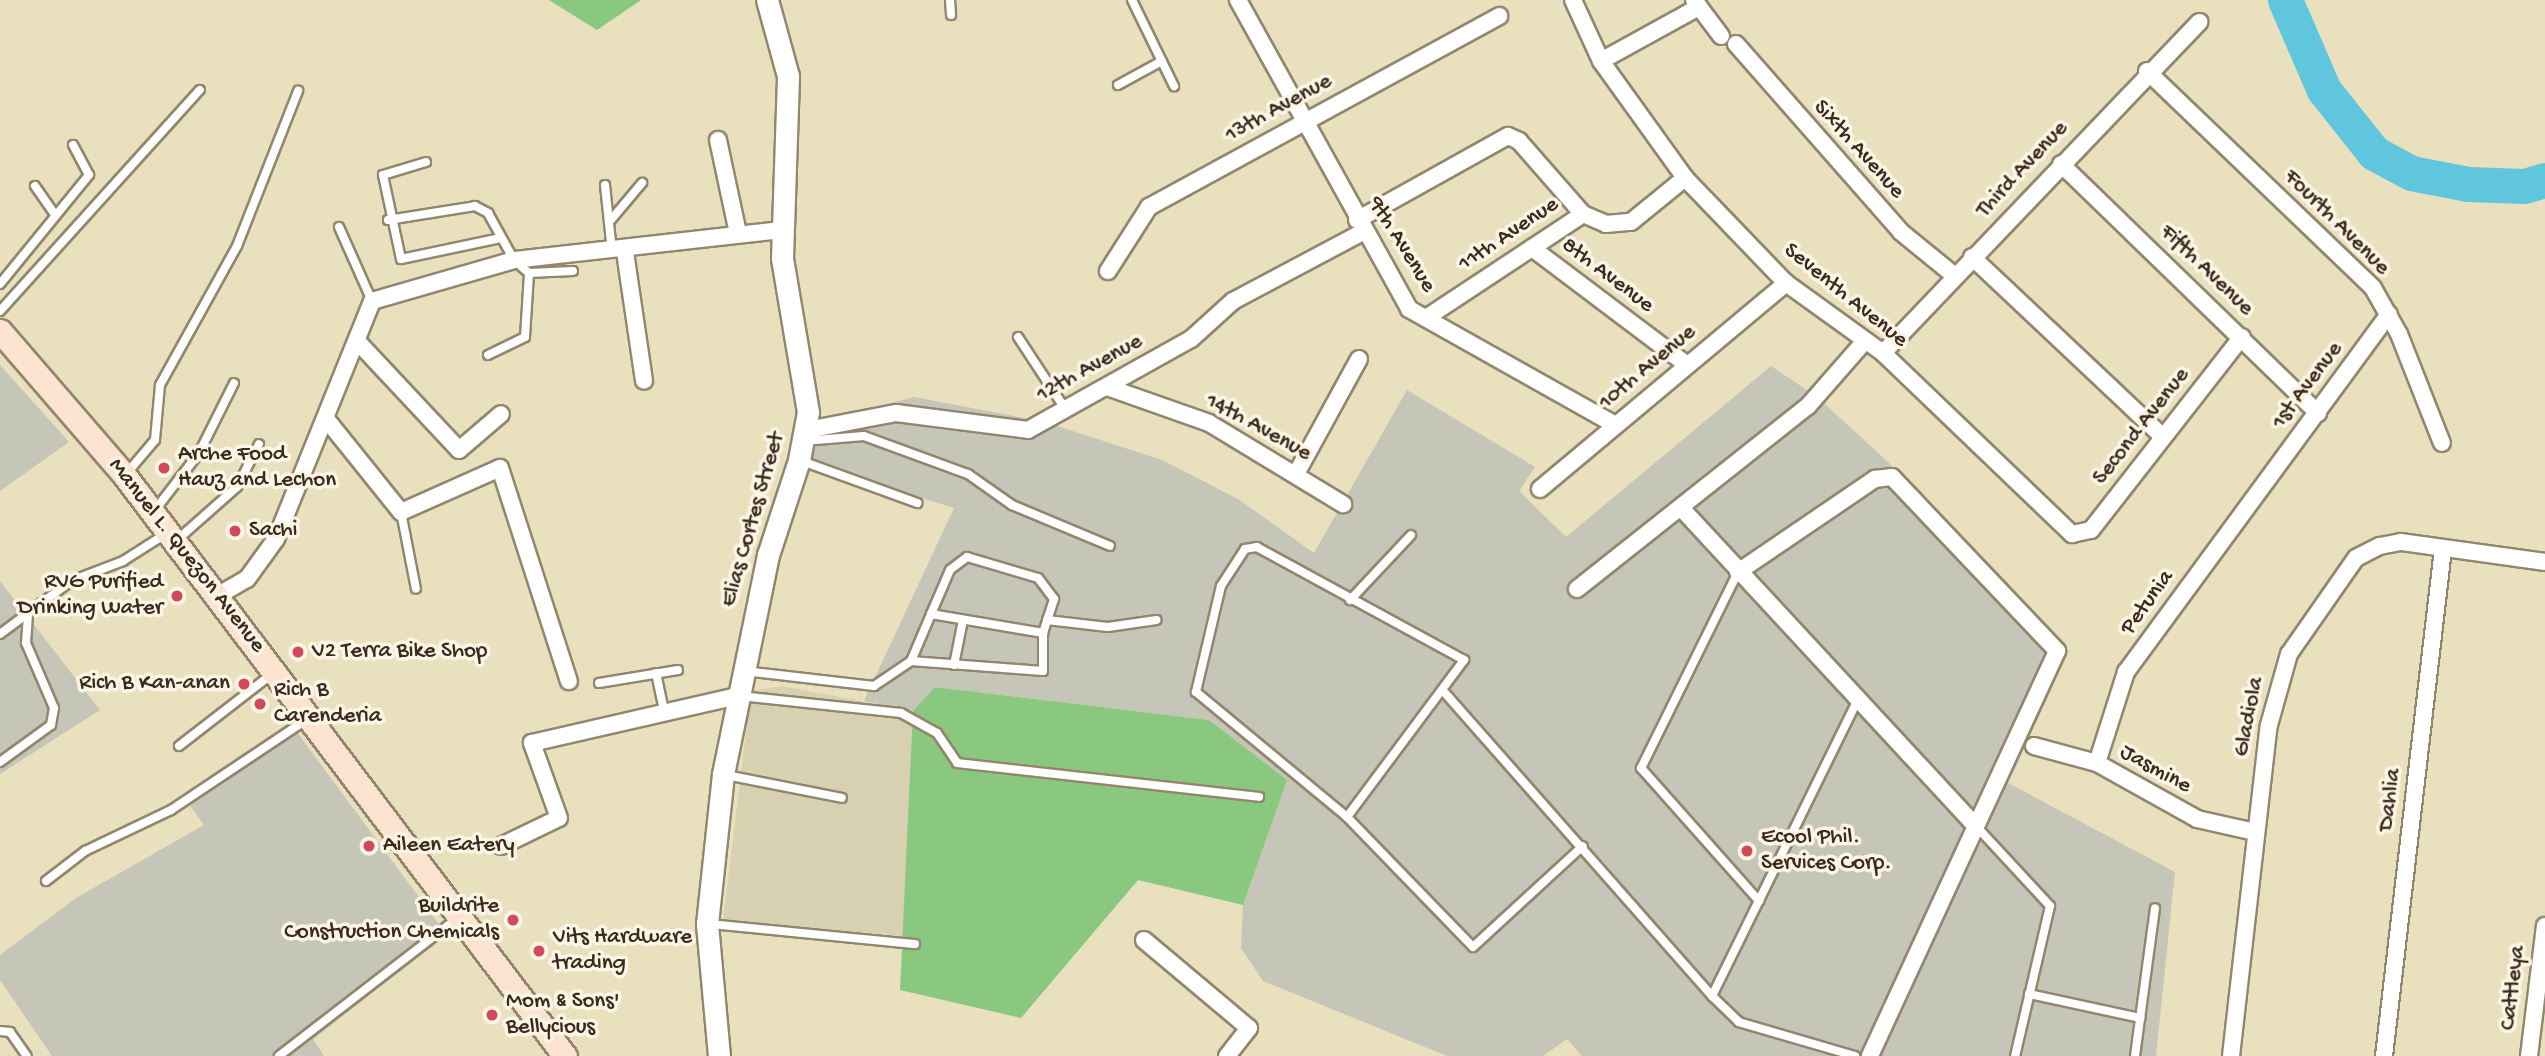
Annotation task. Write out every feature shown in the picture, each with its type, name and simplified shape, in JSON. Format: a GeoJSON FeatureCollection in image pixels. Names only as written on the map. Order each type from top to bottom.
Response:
{"type":"FeatureCollection","features":[{"type":"Feature","properties":{"kind":"main road","name":"Manuel L. Quezon Avenue"},"geometry":{"type":"LineString","coordinates":[[4,344],[125,476],[312,717],[564,1055]]}},
{"type":"Feature","properties":{"kind":"street","name":"Elias Cortes Street"},"geometry":{"type":"LineString","coordinates":[[719,1056],[706,924],[723,774],[742,671],[768,555],[803,444],[782,230],[791,121],[785,65],[767,0]]}},
{"type":"Feature","properties":{"kind":"street","name":"9th Avenue"},"geometry":{"type":"LineString","coordinates":[[1238,0],[1360,226],[1409,309],[1616,425]]}},
{"type":"Feature","properties":{"kind":"street","name":"Seventh Avenue"},"geometry":{"type":"LineString","coordinates":[[1573,0],[1601,61],[1685,178],[1786,283],[1883,353],[2072,534]]}},
{"type":"Feature","properties":{"kind":"street"},"geometry":{"type":"LineString","coordinates":[[1601,61],[1697,3],[1721,36]]}},
{"type":"Feature","properties":{"kind":"street","name":"13th Avenue"},"geometry":{"type":"LineString","coordinates":[[1108,271],[1149,207],[1302,121],[1499,16]]}},
{"type":"Feature","properties":{"kind":"street","name":"Third Avenue"},"geometry":{"type":"LineString","coordinates":[[1883,353],[2147,71],[2199,22]]}},
{"type":"Feature","properties":{"kind":"street","name":"Sixth Avenue"},"geometry":{"type":"LineString","coordinates":[[1736,44],[1901,232],[1955,276]]}},
{"type":"Feature","properties":{"kind":"street","name":"Fourth Avenue"},"geometry":{"type":"LineString","coordinates":[[2147,71],[2373,288],[2389,314],[2442,443]]}},
{"type":"Feature","properties":{"kind":"street","name":"12th Avenue"},"geometry":{"type":"LineString","coordinates":[[803,444],[897,413],[1024,431],[1191,338],[1233,301],[1508,136],[1519,141],[1583,214]]}},
{"type":"Feature","properties":{"kind":"street"},"geometry":{"type":"LineString","coordinates":[[718,140],[738,233]]}},
{"type":"Feature","properties":{"kind":"street","name":"Fifth Avenue"},"geometry":{"type":"LineString","coordinates":[[2060,164],[2318,412]]}},
{"type":"Feature","properties":{"kind":"street"},"geometry":{"type":"LineString","coordinates":[[1583,214],[1606,224],[1631,222],[1685,178]]}},
{"type":"Feature","properties":{"kind":"street","name":"11th Avenue"},"geometry":{"type":"LineString","coordinates":[[1426,318],[1583,214]]}},
{"type":"Feature","properties":{"kind":"street"},"geometry":{"type":"LineString","coordinates":[[217,596],[247,579],[265,556],[327,420],[372,301],[514,260],[618,252],[738,233],[782,230]]}},
{"type":"Feature","properties":{"kind":"street","name":"8th Avenue"},"geometry":{"type":"LineString","coordinates":[[1532,247],[1687,365]]}},
{"type":"Feature","properties":{"kind":"street"},"geometry":{"type":"LineString","coordinates":[[618,252],[644,381]]}},
{"type":"Feature","properties":{"kind":"street"},"geometry":{"type":"LineString","coordinates":[[1972,257],[2163,437]]}},
{"type":"Feature","properties":{"kind":"street","name":"10th Avenue"},"geometry":{"type":"LineString","coordinates":[[1540,489],[1786,283]]}},
{"type":"Feature","properties":{"kind":"street","name":"1st Avenue"},"geometry":{"type":"LineString","coordinates":[[2263,484],[2389,314]]}},
{"type":"Feature","properties":{"kind":"street","name":"Second Avenue"},"geometry":{"type":"LineString","coordinates":[[2072,534],[2091,530],[2242,337]]}},
{"type":"Feature","properties":{"kind":"street"},"geometry":{"type":"LineString","coordinates":[[357,341],[459,450],[501,414]]}},
{"type":"Feature","properties":{"kind":"street"},"geometry":{"type":"LineString","coordinates":[[1577,589],[1683,510],[1808,406],[1865,341]]}},
{"type":"Feature","properties":{"kind":"street"},"geometry":{"type":"LineString","coordinates":[[1296,474],[1359,359]]}},
{"type":"Feature","properties":{"kind":"street","name":"14th Avenue"},"geometry":{"type":"LineString","coordinates":[[1107,387],[1209,423],[1343,504]]}},
{"type":"Feature","properties":{"kind":"street"},"geometry":{"type":"LineString","coordinates":[[327,420],[401,512],[500,468],[510,491],[569,681]]}},
{"type":"Feature","properties":{"kind":"street"},"geometry":{"type":"LineString","coordinates":[[1738,572],[1875,479],[1892,477],[2057,650],[1870,1056]]}},
{"type":"Feature","properties":{"kind":"street","name":"Petunia"},"geometry":{"type":"LineString","coordinates":[[2097,763],[2126,672],[2263,484]]}},
{"type":"Feature","properties":{"kind":"street"},"geometry":{"type":"LineString","coordinates":[[1683,510],[1976,826]]}},
{"type":"Feature","properties":{"kind":"street","name":"Gladiola"},"geometry":{"type":"LineString","coordinates":[[2231,1056],[2255,832],[2277,681],[2289,654],[2356,558],[2401,542],[2545,562]]}},
{"type":"Feature","properties":{"kind":"street","name":"Dahlia"},"geometry":{"type":"LineString","coordinates":[[2384,1056],[2443,549]]}},
{"type":"Feature","properties":{"kind":"street"},"geometry":{"type":"LineString","coordinates":[[501,846],[559,818],[532,743],[738,696]]}},
{"type":"Feature","properties":{"kind":"street","name":"Jasmine"},"geometry":{"type":"LineString","coordinates":[[2034,746],[2097,763],[2197,819],[2255,832]]}},
{"type":"Feature","properties":{"kind":"street","name":"Cattleya"},"geometry":{"type":"LineString","coordinates":[[2529,1056],[2545,926]]}},
{"type":"Feature","properties":{"kind":"street"},"geometry":{"type":"LineString","coordinates":[[1144,940],[1249,1028],[1228,1056]]}},
{"type":"Feature","properties":{"kind":"lane"},"geometry":{"type":"LineString","coordinates":[[950,0],[951,15]]}},
{"type":"Feature","properties":{"kind":"lane"},"geometry":{"type":"LineString","coordinates":[[1132,0],[1174,86]]}},
{"type":"Feature","properties":{"kind":"lane"},"geometry":{"type":"LineString","coordinates":[[1118,85],[1162,61]]}},
{"type":"Feature","properties":{"kind":"lane"},"geometry":{"type":"LineString","coordinates":[[0,311],[200,90]]}},
{"type":"Feature","properties":{"kind":"lane"},"geometry":{"type":"LineString","coordinates":[[125,476],[155,440],[160,385],[237,246],[298,91]]}},
{"type":"Feature","properties":{"kind":"lane"},"geometry":{"type":"LineString","coordinates":[[0,284],[89,175],[73,145]]}},
{"type":"Feature","properties":{"kind":"lane"},"geometry":{"type":"LineString","coordinates":[[426,162],[383,175],[388,220],[401,259],[500,238]]}},
{"type":"Feature","properties":{"kind":"lane"},"geometry":{"type":"LineString","coordinates":[[610,221],[642,183]]}},
{"type":"Feature","properties":{"kind":"lane"},"geometry":{"type":"LineString","coordinates":[[605,185],[618,252]]}},
{"type":"Feature","properties":{"kind":"lane"},"geometry":{"type":"LineString","coordinates":[[35,186],[55,215]]}},
{"type":"Feature","properties":{"kind":"lane"},"geometry":{"type":"LineString","coordinates":[[388,220],[475,206],[488,213],[514,260],[528,273],[573,271]]}},
{"type":"Feature","properties":{"kind":"lane"},"geometry":{"type":"LineString","coordinates":[[339,227],[372,301]]}},
{"type":"Feature","properties":{"kind":"lane"},"geometry":{"type":"LineString","coordinates":[[488,355],[525,337],[528,273]]}},
{"type":"Feature","properties":{"kind":"lane"},"geometry":{"type":"LineString","coordinates":[[1018,337],[1066,410]]}},
{"type":"Feature","properties":{"kind":"lane"},"geometry":{"type":"LineString","coordinates":[[152,513],[199,453],[234,383]]}},
{"type":"Feature","properties":{"kind":"lane"},"geometry":{"type":"LineString","coordinates":[[803,444],[864,436],[968,474],[1012,505],[1110,546]]}},
{"type":"Feature","properties":{"kind":"lane"},"geometry":{"type":"LineString","coordinates":[[0,634],[71,580],[123,561],[171,537],[237,488],[259,444]]}},
{"type":"Feature","properties":{"kind":"lane"},"geometry":{"type":"LineString","coordinates":[[803,444],[917,503]]}},
{"type":"Feature","properties":{"kind":"lane"},"geometry":{"type":"LineString","coordinates":[[401,512],[416,589]]}},
{"type":"Feature","properties":{"kind":"lane"},"geometry":{"type":"LineString","coordinates":[[1350,600],[1411,535]]}},
{"type":"Feature","properties":{"kind":"lane"},"geometry":{"type":"LineString","coordinates":[[1347,817],[1445,693],[1464,660],[1257,547],[1245,549],[1221,586],[1196,692],[1347,817],[1473,947],[1583,846]]}},
{"type":"Feature","properties":{"kind":"lane"},"geometry":{"type":"LineString","coordinates":[[742,671],[874,686],[911,662],[950,570],[967,557],[1038,578],[1054,599],[1043,633],[1043,671],[911,662]]}},
{"type":"Feature","properties":{"kind":"lane"},"geometry":{"type":"LineString","coordinates":[[1738,572],[1641,768],[1759,901]]}},
{"type":"Feature","properties":{"kind":"lane"},"geometry":{"type":"LineString","coordinates":[[0,762],[51,725],[52,717],[26,643],[28,613]]}},
{"type":"Feature","properties":{"kind":"lane"},"geometry":{"type":"LineString","coordinates":[[931,614],[1043,633]]}},
{"type":"Feature","properties":{"kind":"lane"},"geometry":{"type":"LineString","coordinates":[[954,665],[963,620]]}},
{"type":"Feature","properties":{"kind":"lane"},"geometry":{"type":"LineString","coordinates":[[1047,620],[1108,627],[1156,620]]}},
{"type":"Feature","properties":{"kind":"lane"},"geometry":{"type":"LineString","coordinates":[[599,683],[678,670]]}},
{"type":"Feature","properties":{"kind":"lane"},"geometry":{"type":"LineString","coordinates":[[178,746],[276,671]]}},
{"type":"Feature","properties":{"kind":"lane"},"geometry":{"type":"LineString","coordinates":[[656,673],[664,711]]}},
{"type":"Feature","properties":{"kind":"lane"},"geometry":{"type":"LineString","coordinates":[[1445,693],[1583,846],[1712,996],[1739,1022],[1855,1056]]}},
{"type":"Feature","properties":{"kind":"lane"},"geometry":{"type":"LineString","coordinates":[[738,696],[901,713],[937,733],[957,763],[1259,797]]}},
{"type":"Feature","properties":{"kind":"lane"},"geometry":{"type":"LineString","coordinates":[[1712,996],[1858,699]]}},
{"type":"Feature","properties":{"kind":"lane"},"geometry":{"type":"LineString","coordinates":[[46,881],[85,851],[171,810],[312,717]]}},
{"type":"Feature","properties":{"kind":"lane"},"geometry":{"type":"LineString","coordinates":[[723,774],[842,798]]}},
{"type":"Feature","properties":{"kind":"lane"},"geometry":{"type":"LineString","coordinates":[[1976,826],[2050,906],[2015,1056]]}},
{"type":"Feature","properties":{"kind":"lane"},"geometry":{"type":"LineString","coordinates":[[2135,1056],[2155,908]]}},
{"type":"Feature","properties":{"kind":"lane"},"geometry":{"type":"LineString","coordinates":[[279,1056],[460,915]]}},
{"type":"Feature","properties":{"kind":"lane"},"geometry":{"type":"LineString","coordinates":[[706,924],[915,944]]}},
{"type":"Feature","properties":{"kind":"lane"},"geometry":{"type":"LineString","coordinates":[[2029,994],[2140,1018]]}},
{"type":"Feature","properties":{"kind":"lane"},"geometry":{"type":"LineString","coordinates":[[0,1031],[10,1032],[27,1056]]}},
{"type":"Feature","properties":{"kind":"shaded area"},"geometry":{"type":"Polygon","coordinates":[[[0,365],[69,442],[0,491],[0,365]]]}},
{"type":"Feature","properties":{"kind":"shaded area"},"geometry":{"type":"Polygon","coordinates":[[[1771,366],[1816,396],[1887,461],[2069,651],[2008,783],[2175,872],[2156,1056],[1582,1056],[1567,1039],[1543,1056],[1447,1056],[1263,981],[1241,948],[1243,905],[1286,780],[1209,720],[936,687],[913,711],[864,701],[954,508],[809,462],[823,421],[914,397],[1045,422],[1162,460],[1238,499],[1314,553],[1407,390],[1535,467],[1519,491],[1566,537],[1771,366]]]}},
{"type":"Feature","properties":{"kind":"shaded area"},"geometry":{"type":"Polygon","coordinates":[[[0,581],[100,710],[0,774],[0,581]]]}},
{"type":"Feature","properties":{"kind":"shaded area"},"geometry":{"type":"Polygon","coordinates":[[[782,686],[913,711],[905,936],[723,920],[751,691],[782,686]]]}},
{"type":"Feature","properties":{"kind":"shaded area"},"geometry":{"type":"Polygon","coordinates":[[[296,731],[447,935],[313,1039],[324,1056],[52,1056],[0,980],[0,955],[76,898],[204,825],[188,803],[296,731]]]}},
{"type":"Feature","properties":{"kind":"green space"},"geometry":{"type":"Polygon","coordinates":[[[549,0],[641,0],[597,30],[549,0]]]}},
{"type":"Feature","properties":{"kind":"green space"},"geometry":{"type":"Polygon","coordinates":[[[935,687],[1209,720],[1287,780],[1243,905],[1138,880],[1021,1018],[900,990],[913,711],[935,687]]]}},
{"type":"Feature","properties":{"kind":"waterway"},"geometry":{"type":"LineString","coordinates":[[2285,0],[2324,90],[2374,153],[2411,173],[2468,184],[2524,186],[2545,180]]}},
{"type":"Feature","properties":{"kind":"place","name":"Arche Food Hauz and Lechon"},"geometry":{"type":"Point","coordinates":[164,468]}},
{"type":"Feature","properties":{"kind":"place","name":"Sachi"},"geometry":{"type":"Point","coordinates":[235,531]}},
{"type":"Feature","properties":{"kind":"place","name":"RVG Purified Drinking Water"},"geometry":{"type":"Point","coordinates":[177,596]}},
{"type":"Feature","properties":{"kind":"place","name":"V2 Terra Bike Shop"},"geometry":{"type":"Point","coordinates":[298,652]}},
{"type":"Feature","properties":{"kind":"place","name":"Rich B Kan-anan"},"geometry":{"type":"Point","coordinates":[244,684]}},
{"type":"Feature","properties":{"kind":"place","name":"Rich B Carenderia"},"geometry":{"type":"Point","coordinates":[260,704]}},
{"type":"Feature","properties":{"kind":"place","name":"Aileen Eatery"},"geometry":{"type":"Point","coordinates":[369,846]}},
{"type":"Feature","properties":{"kind":"place","name":"Ecool Phil. Services Corp."},"geometry":{"type":"Point","coordinates":[1747,851]}},
{"type":"Feature","properties":{"kind":"place","name":"Buildrite Construction Chemicals"},"geometry":{"type":"Point","coordinates":[513,920]}},
{"type":"Feature","properties":{"kind":"place","name":"Vits Hardware trading"},"geometry":{"type":"Point","coordinates":[539,951]}},
{"type":"Feature","properties":{"kind":"place","name":"Mom & Sons' Bellycious"},"geometry":{"type":"Point","coordinates":[492,1015]}}]}
